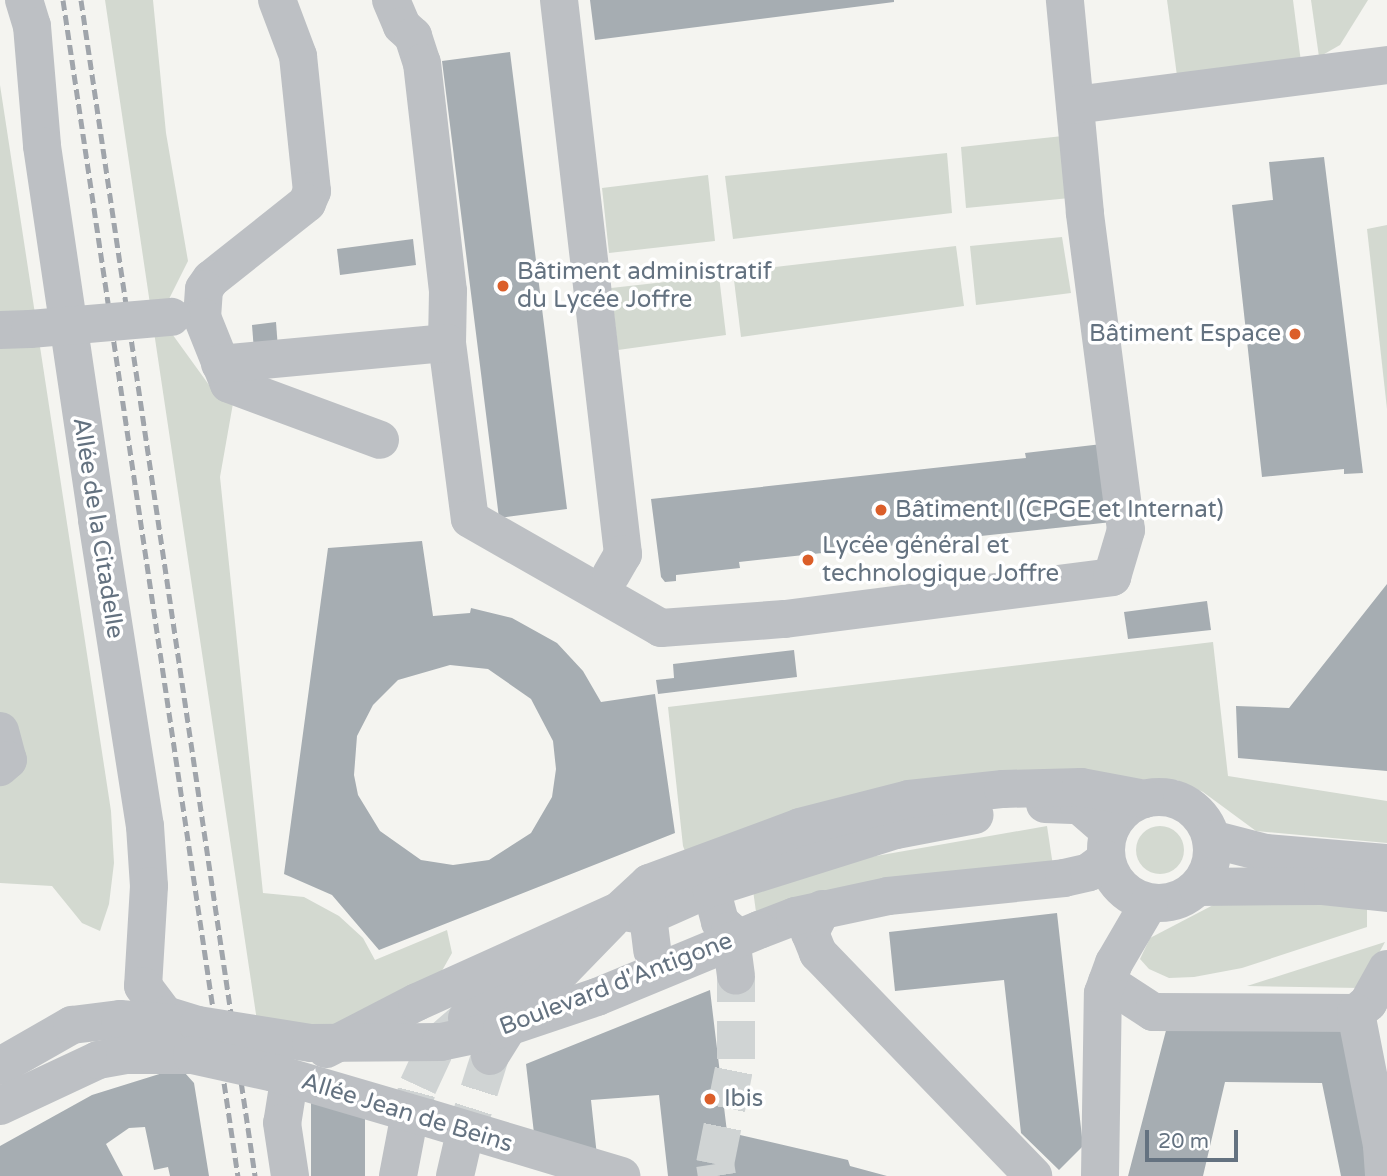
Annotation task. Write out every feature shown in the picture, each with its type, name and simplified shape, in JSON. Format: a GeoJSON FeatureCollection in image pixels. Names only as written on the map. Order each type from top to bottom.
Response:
{"type":"FeatureCollection","features":[{"type":"Feature","properties":{"kind":"street"},"geometry":{"type":"LineString","coordinates":[[277,0],[298,56],[312,191],[307,204],[204,289],[202,317],[229,384],[380,440]]}},
{"type":"Feature","properties":{"kind":"street"},"geometry":{"type":"LineString","coordinates":[[391,0],[402,26],[413,36],[422,64],[448,291],[447,344],[470,519],[661,628],[785,619],[1112,577],[1126,530],[1074,105],[1065,0]]}},
{"type":"Feature","properties":{"kind":"street"},"geometry":{"type":"LineString","coordinates":[[559,0],[623,554],[611,575]]}},
{"type":"Feature","properties":{"kind":"street","name":"Allée de la Citadelle"},"geometry":{"type":"LineString","coordinates":[[29,9],[43,146],[145,826],[149,886],[143,986],[165,1014],[195,1040]]}},
{"type":"Feature","properties":{"kind":"street"},"geometry":{"type":"LineString","coordinates":[[1074,105],[1387,65]]}},
{"type":"Feature","properties":{"kind":"street"},"geometry":{"type":"LineString","coordinates":[[15,330],[172,317]]}},
{"type":"Feature","properties":{"kind":"street"},"geometry":{"type":"LineString","coordinates":[[220,364],[447,344]]}},
{"type":"Feature","properties":{"kind":"street"},"geometry":{"type":"LineString","coordinates":[[0,731],[8,760],[0,767]]}},
{"type":"Feature","properties":{"kind":"street"},"geometry":{"type":"LineString","coordinates":[[716,889],[800,827],[932,796],[1081,787],[1145,799],[1169,798],[1192,808],[1211,839],[1211,865],[1198,887]]}},
{"type":"Feature","properties":{"kind":"street"},"geometry":{"type":"LineString","coordinates":[[1107,845],[1129,806],[1145,799]]}},
{"type":"Feature","properties":{"kind":"street"},"geometry":{"type":"LineString","coordinates":[[490,1056],[509,1025],[640,926],[716,889],[896,830],[1054,803],[1079,804],[1107,845],[1119,887],[1149,903],[1167,903],[1198,887],[1323,886],[1387,892]]}},
{"type":"Feature","properties":{"kind":"street"},"geometry":{"type":"LineString","coordinates":[[1211,839],[1266,853],[1387,863]]}},
{"type":"Feature","properties":{"kind":"street","name":"Boulevard d'Antigone"},"geometry":{"type":"LineString","coordinates":[[195,1040],[441,1042],[502,1030],[585,1001],[759,930],[836,906],[1064,878],[1089,872],[1107,845]]}},
{"type":"Feature","properties":{"kind":"street"},"geometry":{"type":"LineString","coordinates":[[716,889],[730,931],[728,978]]}},
{"type":"Feature","properties":{"kind":"street"},"geometry":{"type":"LineString","coordinates":[[1100,1176],[1100,1032],[1107,982],[1149,903]]}},
{"type":"Feature","properties":{"kind":"street"},"geometry":{"type":"LineString","coordinates":[[836,906],[810,933],[818,953],[1033,1176]]}},
{"type":"Feature","properties":{"kind":"street"},"geometry":{"type":"LineString","coordinates":[[290,1176],[282,1123],[296,1079],[357,1031],[545,943],[640,926]]}},
{"type":"Feature","properties":{"kind":"street"},"geometry":{"type":"LineString","coordinates":[[467,1018],[545,943]]}},
{"type":"Feature","properties":{"kind":"street"},"geometry":{"type":"LineString","coordinates":[[1107,982],[1153,1012],[1356,1013],[1368,1003],[1387,969]]}},
{"type":"Feature","properties":{"kind":"street"},"geometry":{"type":"LineString","coordinates":[[1356,1013],[1382,1146],[1384,1176]]}},
{"type":"Feature","properties":{"kind":"street"},"geometry":{"type":"LineString","coordinates":[[0,1066],[72,1025],[120,1019],[195,1040]]}},
{"type":"Feature","properties":{"kind":"street"},"geometry":{"type":"LineString","coordinates":[[0,1106],[98,1060],[195,1040]]}},
{"type":"Feature","properties":{"kind":"street","name":"Allée Jean de Beins"},"geometry":{"type":"LineString","coordinates":[[195,1040],[274,1073],[417,1124],[621,1176]]}},
{"type":"Feature","properties":{"kind":"street"},"geometry":{"type":"LineString","coordinates":[[398,1176],[417,1124]]}},
{"type":"Feature","properties":{"kind":"shaded area"},"geometry":{"type":"Polygon","coordinates":[[[105,0],[153,0],[166,133],[188,261],[169,299],[150,304],[105,0]]]}},
{"type":"Feature","properties":{"kind":"shaded area"},"geometry":{"type":"Polygon","coordinates":[[[1167,0],[1293,0],[1301,62],[1177,76],[1167,0]]]}},
{"type":"Feature","properties":{"kind":"shaded area"},"geometry":{"type":"Polygon","coordinates":[[[1311,0],[1368,0],[1340,45],[1319,57],[1311,0]]]}},
{"type":"Feature","properties":{"kind":"shaded area"},"geometry":{"type":"Polygon","coordinates":[[[0,85],[111,811],[114,863],[109,904],[100,931],[82,923],[52,886],[0,883],[0,85]]]}},
{"type":"Feature","properties":{"kind":"shaded area"},"geometry":{"type":"Polygon","coordinates":[[[1063,136],[1070,198],[966,208],[961,147],[1063,136]]]}},
{"type":"Feature","properties":{"kind":"shaded area"},"geometry":{"type":"Polygon","coordinates":[[[947,153],[952,213],[733,239],[725,176],[947,153]]]}},
{"type":"Feature","properties":{"kind":"shaded area"},"geometry":{"type":"Polygon","coordinates":[[[708,175],[715,241],[609,253],[602,188],[708,175]]]}},
{"type":"Feature","properties":{"kind":"shaded area"},"geometry":{"type":"Polygon","coordinates":[[[1387,225],[1387,409],[1367,229],[1387,225]]]}},
{"type":"Feature","properties":{"kind":"shaded area"},"geometry":{"type":"Polygon","coordinates":[[[1062,237],[1071,293],[976,305],[970,246],[1062,237]]]}},
{"type":"Feature","properties":{"kind":"shaded area"},"geometry":{"type":"Polygon","coordinates":[[[956,246],[964,306],[741,337],[733,272],[956,246]]]}},
{"type":"Feature","properties":{"kind":"shaded area"},"geometry":{"type":"Polygon","coordinates":[[[719,276],[726,335],[618,350],[611,288],[719,276]]]}},
{"type":"Feature","properties":{"kind":"shaded area"},"geometry":{"type":"Polygon","coordinates":[[[170,331],[209,385],[235,392],[220,477],[263,893],[304,897],[339,916],[363,938],[375,960],[447,930],[452,953],[439,976],[333,1028],[257,1021],[154,332],[170,331]]]}},
{"type":"Feature","properties":{"kind":"shaded area"},"geometry":{"type":"Polygon","coordinates":[[[1213,642],[1228,776],[1387,801],[1387,843],[1256,831],[1203,792],[1177,780],[1121,779],[687,856],[683,846],[668,707],[1213,642]]]}},
{"type":"Feature","properties":{"kind":"shaded area"},"geometry":{"type":"Polygon","coordinates":[[[1047,826],[1053,866],[756,912],[753,890],[853,860],[1047,826]]]}},
{"type":"Feature","properties":{"kind":"shaded area"},"geometry":{"type":"Polygon","coordinates":[[[1160,826],[1177,833],[1184,850],[1177,867],[1160,874],[1143,867],[1136,850],[1143,833],[1160,826]]]}},
{"type":"Feature","properties":{"kind":"shaded area"},"geometry":{"type":"Polygon","coordinates":[[[1219,902],[1367,904],[1367,927],[1242,968],[1194,977],[1169,978],[1149,969],[1140,959],[1150,938],[1219,902]]]}},
{"type":"Feature","properties":{"kind":"shaded area"},"geometry":{"type":"Polygon","coordinates":[[[1385,942],[1360,988],[1247,986],[1385,942]]]}},
{"type":"Feature","properties":{"kind":"building"},"geometry":{"type":"Polygon","coordinates":[[[590,0],[894,0],[894,2],[595,40],[590,0]]]}},
{"type":"Feature","properties":{"kind":"building","name":"Bâtiment administratif du Lycée Joffre"},"geometry":{"type":"Polygon","coordinates":[[[510,52],[567,509],[499,518],[442,61],[510,52]]]}},
{"type":"Feature","properties":{"kind":"building","name":"Bâtiment Espace"},"geometry":{"type":"Polygon","coordinates":[[[1324,157],[1363,473],[1344,474],[1344,469],[1262,477],[1232,205],[1273,200],[1269,162],[1324,157]]]}},
{"type":"Feature","properties":{"kind":"building"},"geometry":{"type":"Polygon","coordinates":[[[413,239],[416,265],[340,275],[337,249],[413,239]]]}},
{"type":"Feature","properties":{"kind":"building"},"geometry":{"type":"Polygon","coordinates":[[[276,322],[278,349],[254,351],[252,325],[276,322]]]}},
{"type":"Feature","properties":{"kind":"building","name":"Bâtiment I (CPGE et Internat)"},"geometry":{"type":"Polygon","coordinates":[[[1102,444],[1112,522],[739,562],[740,568],[676,575],[676,581],[665,582],[661,577],[651,499],[1026,458],[1025,453],[1102,444]]]}},
{"type":"Feature","properties":{"kind":"building"},"geometry":{"type":"Polygon","coordinates":[[[422,541],[433,616],[470,613],[471,608],[512,618],[557,643],[583,671],[601,702],[655,694],[675,833],[379,950],[332,895],[284,874],[328,548],[422,541]],[[450,665],[398,680],[373,705],[357,736],[354,775],[358,795],[380,831],[421,860],[453,865],[489,860],[531,833],[552,797],[556,769],[553,741],[531,699],[488,669],[450,665]]]}},
{"type":"Feature","properties":{"kind":"building"},"geometry":{"type":"Polygon","coordinates":[[[1387,584],[1387,771],[1238,758],[1236,706],[1289,708],[1387,584]]]}},
{"type":"Feature","properties":{"kind":"building"},"geometry":{"type":"Polygon","coordinates":[[[1207,601],[1211,630],[1128,639],[1124,612],[1207,601]]]}},
{"type":"Feature","properties":{"kind":"building"},"geometry":{"type":"Polygon","coordinates":[[[794,650],[797,677],[658,694],[656,680],[674,678],[673,664],[794,650]]]}},
{"type":"Feature","properties":{"kind":"building"},"geometry":{"type":"Polygon","coordinates":[[[1057,913],[1083,1146],[1059,1170],[1021,1133],[1004,980],[895,991],[889,932],[1057,913]]]}},
{"type":"Feature","properties":{"kind":"building"},"geometry":{"type":"Polygon","coordinates":[[[710,990],[727,1132],[848,1160],[850,1166],[887,1176],[668,1176],[659,1095],[591,1100],[597,1156],[535,1142],[526,1064],[710,990]]]}},
{"type":"Feature","properties":{"kind":"building"},"geometry":{"type":"Polygon","coordinates":[[[1169,1019],[1371,1019],[1387,1176],[1341,1176],[1322,1083],[1225,1082],[1203,1176],[1128,1176],[1169,1019]]]}},
{"type":"Feature","properties":{"kind":"building"},"geometry":{"type":"Polygon","coordinates":[[[169,1071],[185,1073],[194,1083],[209,1176],[170,1176],[168,1167],[154,1170],[145,1127],[129,1128],[106,1144],[123,1176],[0,1176],[0,1146],[92,1095],[169,1071]]]}},
{"type":"Feature","properties":{"kind":"building"},"geometry":{"type":"Polygon","coordinates":[[[311,1100],[365,1117],[365,1176],[311,1176],[311,1100]]]}},
{"type":"Feature","properties":{"kind":"tunnel"},"geometry":{"type":"LineString","coordinates":[[717,1176],[715,1164],[736,1059],[736,976]]}},
{"type":"Feature","properties":{"kind":"tunnel"},"geometry":{"type":"LineString","coordinates":[[407,1129],[418,1086],[437,1045],[463,1022]]}},
{"type":"Feature","properties":{"kind":"tunnel"},"geometry":{"type":"LineString","coordinates":[[462,1145],[490,1056]]}},
{"type":"Feature","properties":{"kind":"railway"},"geometry":{"type":"LineString","coordinates":[[63,0],[238,1176]]}},
{"type":"Feature","properties":{"kind":"railway"},"geometry":{"type":"LineString","coordinates":[[81,0],[255,1176]]}},
{"type":"Feature","properties":{"kind":"place","name":"Bâtiment administratif du Lycée Joffre"},"geometry":{"type":"Point","coordinates":[503,286]}},
{"type":"Feature","properties":{"kind":"place","name":"Bâtiment Espace"},"geometry":{"type":"Point","coordinates":[1295,334]}},
{"type":"Feature","properties":{"kind":"place","name":"Bâtiment I (CPGE et Internat)"},"geometry":{"type":"Point","coordinates":[881,510]}},
{"type":"Feature","properties":{"kind":"place","name":"Lycée général et technologique Joffre"},"geometry":{"type":"Point","coordinates":[808,560]}},
{"type":"Feature","properties":{"kind":"place","name":"Ibis"},"geometry":{"type":"Point","coordinates":[710,1099]}}]}
